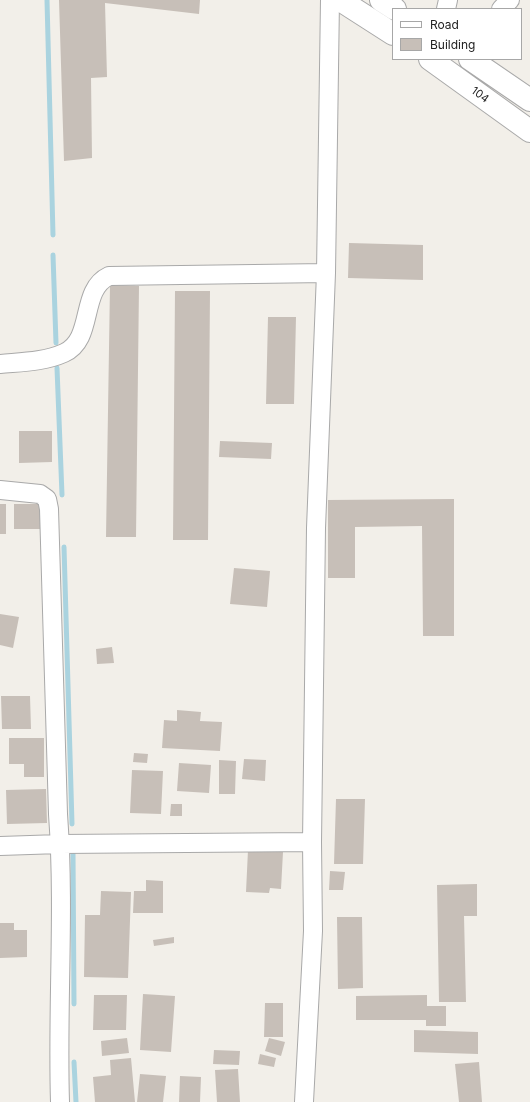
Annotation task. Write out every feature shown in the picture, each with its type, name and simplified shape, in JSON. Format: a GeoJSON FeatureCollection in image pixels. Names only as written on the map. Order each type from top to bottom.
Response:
{"type":"FeatureCollection","features":[{"type":"Feature","properties":{"kind":"street"},"geometry":{"type":"LineString","coordinates":[[304,1102],[313,932],[312,842],[316,528],[326,273],[330,0]]}},
{"type":"Feature","properties":{"kind":"street"},"geometry":{"type":"LineString","coordinates":[[340,0],[392,33]]}},
{"type":"Feature","properties":{"kind":"street"},"geometry":{"type":"LineString","coordinates":[[381,0],[393,8]]}},
{"type":"Feature","properties":{"kind":"street"},"geometry":{"type":"LineString","coordinates":[[502,8],[510,0]]}},
{"type":"Feature","properties":{"kind":"street","name":"104"},"geometry":{"type":"LineString","coordinates":[[431,60],[530,131]]}},
{"type":"Feature","properties":{"kind":"street"},"geometry":{"type":"LineString","coordinates":[[471,60],[530,100]]}},
{"type":"Feature","properties":{"kind":"street"},"geometry":{"type":"LineString","coordinates":[[0,364],[41,360],[64,353],[73,347],[82,333],[95,290],[104,278],[109,276],[326,273]]}},
{"type":"Feature","properties":{"kind":"street"},"geometry":{"type":"LineString","coordinates":[[0,490],[40,494],[47,500],[49,509],[60,844],[60,1102]]}},
{"type":"Feature","properties":{"kind":"street"},"geometry":{"type":"LineString","coordinates":[[0,846],[60,844],[312,842]]}},
{"type":"Feature","properties":{"kind":"building"},"geometry":{"type":"Polygon","coordinates":[[[59,0],[200,0],[199,14],[105,3],[107,77],[91,78],[92,158],[64,161],[59,0]]]}},
{"type":"Feature","properties":{"kind":"building"},"geometry":{"type":"Polygon","coordinates":[[[349,243],[423,245],[423,280],[348,278],[349,243]]]}},
{"type":"Feature","properties":{"kind":"building"},"geometry":{"type":"Polygon","coordinates":[[[110,285],[139,286],[136,537],[106,537],[110,285]]]}},
{"type":"Feature","properties":{"kind":"building"},"geometry":{"type":"Polygon","coordinates":[[[175,291],[210,291],[208,540],[173,540],[175,291]]]}},
{"type":"Feature","properties":{"kind":"building"},"geometry":{"type":"Polygon","coordinates":[[[268,317],[296,317],[294,404],[266,404],[268,317]]]}},
{"type":"Feature","properties":{"kind":"building"},"geometry":{"type":"Polygon","coordinates":[[[19,431],[52,431],[52,462],[19,463],[19,431]]]}},
{"type":"Feature","properties":{"kind":"building"},"geometry":{"type":"Polygon","coordinates":[[[220,441],[272,443],[271,459],[219,457],[220,441]]]}},
{"type":"Feature","properties":{"kind":"building"},"geometry":{"type":"Polygon","coordinates":[[[454,499],[454,636],[423,636],[422,526],[355,527],[355,578],[328,578],[328,500],[454,499]]]}},
{"type":"Feature","properties":{"kind":"building"},"geometry":{"type":"Polygon","coordinates":[[[0,504],[6,504],[6,534],[0,534],[0,504]]]}},
{"type":"Feature","properties":{"kind":"building"},"geometry":{"type":"Polygon","coordinates":[[[14,504],[42,504],[42,529],[14,529],[14,504]]]}},
{"type":"Feature","properties":{"kind":"building"},"geometry":{"type":"Polygon","coordinates":[[[234,568],[270,571],[267,607],[230,604],[234,568]]]}},
{"type":"Feature","properties":{"kind":"building"},"geometry":{"type":"Polygon","coordinates":[[[0,614],[19,617],[13,648],[0,645],[0,614]]]}},
{"type":"Feature","properties":{"kind":"building"},"geometry":{"type":"Polygon","coordinates":[[[112,647],[114,663],[97,664],[96,649],[112,647]]]}},
{"type":"Feature","properties":{"kind":"building"},"geometry":{"type":"Polygon","coordinates":[[[1,696],[30,696],[31,729],[2,729],[1,696]]]}},
{"type":"Feature","properties":{"kind":"building"},"geometry":{"type":"Polygon","coordinates":[[[177,710],[201,712],[200,721],[222,722],[220,751],[162,748],[164,720],[177,721],[177,710]]]}},
{"type":"Feature","properties":{"kind":"building"},"geometry":{"type":"Polygon","coordinates":[[[9,738],[44,738],[44,777],[24,777],[24,764],[9,764],[9,738]]]}},
{"type":"Feature","properties":{"kind":"building"},"geometry":{"type":"Polygon","coordinates":[[[134,753],[148,754],[147,763],[133,762],[134,753]]]}},
{"type":"Feature","properties":{"kind":"building"},"geometry":{"type":"Polygon","coordinates":[[[244,759],[266,760],[265,781],[242,779],[244,759]]]}},
{"type":"Feature","properties":{"kind":"building"},"geometry":{"type":"Polygon","coordinates":[[[219,760],[236,761],[235,794],[219,794],[219,760]]]}},
{"type":"Feature","properties":{"kind":"building"},"geometry":{"type":"Polygon","coordinates":[[[179,763],[211,765],[209,793],[177,791],[179,763]]]}},
{"type":"Feature","properties":{"kind":"building"},"geometry":{"type":"Polygon","coordinates":[[[132,770],[163,771],[161,814],[130,813],[132,770]]]}},
{"type":"Feature","properties":{"kind":"building"},"geometry":{"type":"Polygon","coordinates":[[[46,789],[47,823],[7,824],[6,790],[46,789]]]}},
{"type":"Feature","properties":{"kind":"building"},"geometry":{"type":"Polygon","coordinates":[[[336,799],[365,799],[363,864],[334,864],[336,799]]]}},
{"type":"Feature","properties":{"kind":"building"},"geometry":{"type":"Polygon","coordinates":[[[171,804],[182,804],[182,816],[170,816],[171,804]]]}},
{"type":"Feature","properties":{"kind":"building"},"geometry":{"type":"Polygon","coordinates":[[[248,850],[283,852],[281,889],[270,888],[269,893],[246,892],[248,850]]]}},
{"type":"Feature","properties":{"kind":"building"},"geometry":{"type":"Polygon","coordinates":[[[330,871],[345,872],[343,890],[329,890],[330,871]]]}},
{"type":"Feature","properties":{"kind":"building"},"geometry":{"type":"Polygon","coordinates":[[[146,880],[163,881],[163,913],[133,913],[134,891],[146,891],[146,880]]]}},
{"type":"Feature","properties":{"kind":"building"},"geometry":{"type":"Polygon","coordinates":[[[477,884],[477,916],[464,916],[466,1002],[439,1002],[437,885],[477,884]]]}},
{"type":"Feature","properties":{"kind":"building"},"geometry":{"type":"Polygon","coordinates":[[[101,891],[131,892],[128,978],[84,977],[85,915],[100,915],[101,891]]]}},
{"type":"Feature","properties":{"kind":"building"},"geometry":{"type":"Polygon","coordinates":[[[337,917],[362,917],[363,988],[338,989],[337,917]]]}},
{"type":"Feature","properties":{"kind":"building"},"geometry":{"type":"Polygon","coordinates":[[[0,923],[14,923],[14,930],[27,930],[27,957],[0,958],[0,923]]]}},
{"type":"Feature","properties":{"kind":"building"},"geometry":{"type":"Polygon","coordinates":[[[174,937],[174,943],[154,946],[153,940],[174,937]]]}},
{"type":"Feature","properties":{"kind":"building"},"geometry":{"type":"Polygon","coordinates":[[[143,994],[175,996],[171,1052],[140,1050],[143,994]]]}},
{"type":"Feature","properties":{"kind":"building"},"geometry":{"type":"Polygon","coordinates":[[[94,995],[127,995],[126,1030],[93,1030],[94,995]]]}},
{"type":"Feature","properties":{"kind":"building"},"geometry":{"type":"Polygon","coordinates":[[[427,995],[427,1006],[446,1006],[446,1026],[426,1026],[426,1020],[356,1020],[356,996],[427,995]]]}},
{"type":"Feature","properties":{"kind":"building"},"geometry":{"type":"Polygon","coordinates":[[[265,1003],[283,1003],[283,1037],[264,1037],[265,1003]]]}},
{"type":"Feature","properties":{"kind":"building"},"geometry":{"type":"Polygon","coordinates":[[[414,1030],[478,1032],[478,1054],[414,1052],[414,1030]]]}},
{"type":"Feature","properties":{"kind":"building"},"geometry":{"type":"Polygon","coordinates":[[[127,1038],[129,1053],[102,1056],[101,1041],[127,1038]]]}},
{"type":"Feature","properties":{"kind":"building"},"geometry":{"type":"Polygon","coordinates":[[[269,1038],[285,1042],[281,1056],[265,1051],[269,1038]]]}},
{"type":"Feature","properties":{"kind":"building"},"geometry":{"type":"Polygon","coordinates":[[[214,1050],[240,1051],[239,1065],[213,1064],[214,1050]]]}},
{"type":"Feature","properties":{"kind":"building"},"geometry":{"type":"Polygon","coordinates":[[[260,1054],[276,1058],[274,1067],[258,1064],[260,1054]]]}},
{"type":"Feature","properties":{"kind":"building"},"geometry":{"type":"Polygon","coordinates":[[[131,1058],[135,1102],[95,1102],[93,1077],[111,1075],[110,1060],[131,1058]]]}},
{"type":"Feature","properties":{"kind":"building"},"geometry":{"type":"Polygon","coordinates":[[[479,1062],[482,1102],[459,1102],[455,1064],[479,1062]]]}},
{"type":"Feature","properties":{"kind":"building"},"geometry":{"type":"Polygon","coordinates":[[[238,1069],[240,1102],[217,1102],[215,1070],[238,1069]]]}},
{"type":"Feature","properties":{"kind":"building"},"geometry":{"type":"Polygon","coordinates":[[[140,1074],[166,1076],[163,1102],[137,1102],[140,1074]]]}},
{"type":"Feature","properties":{"kind":"building"},"geometry":{"type":"Polygon","coordinates":[[[180,1076],[201,1077],[200,1102],[179,1102],[180,1076]]]}},
{"type":"Feature","properties":{"kind":"waterway"},"geometry":{"type":"LineString","coordinates":[[47,0],[53,235]]}},
{"type":"Feature","properties":{"kind":"waterway"},"geometry":{"type":"LineString","coordinates":[[53,255],[56,343]]}},
{"type":"Feature","properties":{"kind":"waterway"},"geometry":{"type":"LineString","coordinates":[[57,368],[62,495]]}},
{"type":"Feature","properties":{"kind":"waterway"},"geometry":{"type":"LineString","coordinates":[[64,547],[72,824]]}},
{"type":"Feature","properties":{"kind":"waterway"},"geometry":{"type":"LineString","coordinates":[[73,853],[74,1004]]}},
{"type":"Feature","properties":{"kind":"waterway"},"geometry":{"type":"LineString","coordinates":[[74,1062],[76,1102]]}}]}
